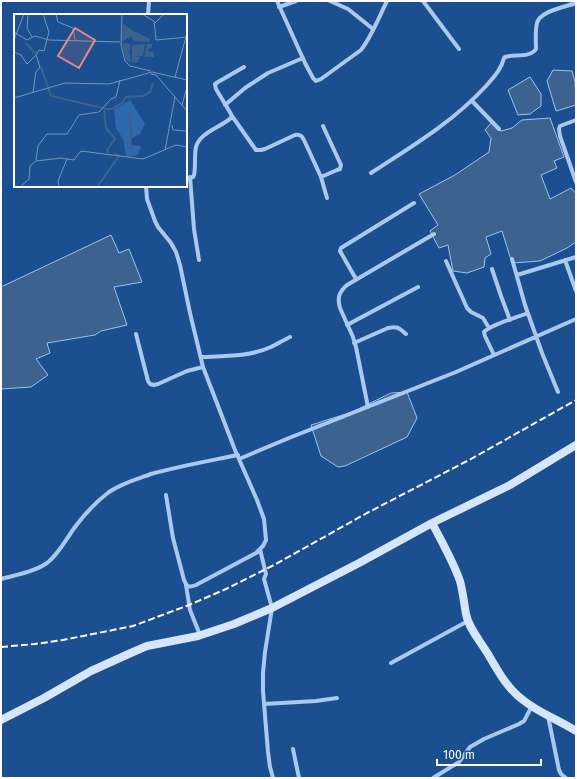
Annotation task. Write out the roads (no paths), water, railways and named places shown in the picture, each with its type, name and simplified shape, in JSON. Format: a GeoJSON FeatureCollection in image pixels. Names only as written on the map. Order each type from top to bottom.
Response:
{"type":"FeatureCollection","features":[{"type":"Feature","properties":{"kind":"street"},"geometry":{"type":"LineString","coordinates":[[148,14],[149,1]]}},
{"type":"Feature","properties":{"kind":"street"},"geometry":{"type":"LineString","coordinates":[[276,1],[315,80],[318,80],[361,50],[387,1]]}},
{"type":"Feature","properties":{"kind":"street"},"geometry":{"type":"LineString","coordinates":[[279,7],[296,1]]}},
{"type":"Feature","properties":{"kind":"street"},"geometry":{"type":"LineString","coordinates":[[330,1],[348,9],[373,29]]}},
{"type":"Feature","properties":{"kind":"street"},"geometry":{"type":"LineString","coordinates":[[423,1],[459,49]]}},
{"type":"Feature","properties":{"kind":"street"},"geometry":{"type":"LineString","coordinates":[[371,173],[431,134],[472,101],[500,70],[505,57],[535,52],[537,22],[542,16],[554,10],[576,3]]}},
{"type":"Feature","properties":{"kind":"street"},"geometry":{"type":"LineString","coordinates":[[225,105],[268,73],[303,58]]}},
{"type":"Feature","properties":{"kind":"street"},"geometry":{"type":"LineString","coordinates":[[244,67],[215,84],[216,89],[225,105],[256,150],[265,149],[298,134],[302,136],[321,177],[327,198]]}},
{"type":"Feature","properties":{"kind":"street"},"geometry":{"type":"LineString","coordinates":[[472,101],[499,129]]}},
{"type":"Feature","properties":{"kind":"street"},"geometry":{"type":"LineString","coordinates":[[199,260],[188,178],[194,175],[198,141],[230,119],[232,116]]}},
{"type":"Feature","properties":{"kind":"street"},"geometry":{"type":"LineString","coordinates":[[576,120],[560,126],[559,129],[576,182]]}},
{"type":"Feature","properties":{"kind":"street"},"geometry":{"type":"LineString","coordinates":[[321,177],[340,169],[341,165],[323,126]]}},
{"type":"Feature","properties":{"kind":"street"},"geometry":{"type":"LineString","coordinates":[[147,187],[147,199],[155,221],[176,252],[204,367],[238,457],[264,519],[266,540],[263,546],[256,553],[196,585],[189,587],[186,585]]}},
{"type":"Feature","properties":{"kind":"street"},"geometry":{"type":"LineString","coordinates":[[356,279],[340,251],[341,248],[414,203]]}},
{"type":"Feature","properties":{"kind":"street"},"geometry":{"type":"LineString","coordinates":[[368,407],[354,343],[340,308],[338,298],[339,293],[356,279],[434,234]]}},
{"type":"Feature","properties":{"kind":"street"},"geometry":{"type":"LineString","coordinates":[[516,275],[576,257]]}},
{"type":"Feature","properties":{"kind":"street"},"geometry":{"type":"LineString","coordinates":[[512,259],[528,313],[558,392]]}},
{"type":"Feature","properties":{"kind":"street"},"geometry":{"type":"LineString","coordinates":[[565,260],[576,291]]}},
{"type":"Feature","properties":{"kind":"street"},"geometry":{"type":"LineString","coordinates":[[446,261],[467,308],[471,312],[483,318],[489,328]]}},
{"type":"Feature","properties":{"kind":"street"},"geometry":{"type":"LineString","coordinates":[[492,269],[510,320]]}},
{"type":"Feature","properties":{"kind":"street"},"geometry":{"type":"LineString","coordinates":[[347,325],[418,287]]}},
{"type":"Feature","properties":{"kind":"street"},"geometry":{"type":"LineString","coordinates":[[494,356],[484,334],[485,330],[528,313]]}},
{"type":"Feature","properties":{"kind":"street"},"geometry":{"type":"LineString","coordinates":[[1,579],[38,568],[48,562],[56,555],[75,527],[89,511],[108,493],[119,486],[138,478],[176,467],[238,457],[456,372],[576,319]]}},
{"type":"Feature","properties":{"kind":"street"},"geometry":{"type":"LineString","coordinates":[[354,343],[392,327],[400,328],[406,334]]}},
{"type":"Feature","properties":{"kind":"street"},"geometry":{"type":"LineString","coordinates":[[136,334],[150,384],[158,384],[187,371],[204,367]]}},
{"type":"Feature","properties":{"kind":"street"},"geometry":{"type":"LineString","coordinates":[[201,357],[228,356],[259,351],[270,348],[290,337]]}},
{"type":"Feature","properties":{"kind":"street"},"geometry":{"type":"LineString","coordinates":[[1,720],[44,698],[91,671],[133,652],[148,646],[200,635],[234,624],[272,608],[432,523],[510,485],[576,445]]}},
{"type":"Feature","properties":{"kind":"street"},"geometry":{"type":"LineString","coordinates":[[166,495],[173,538],[186,585],[190,610],[200,635]]}},
{"type":"Feature","properties":{"kind":"street"},"geometry":{"type":"LineString","coordinates":[[432,523],[458,576],[468,620],[478,639],[504,680],[523,700],[576,731]]}},
{"type":"Feature","properties":{"kind":"street"},"geometry":{"type":"LineString","coordinates":[[260,549],[266,574],[264,579],[272,608],[263,673],[268,752],[273,778]]}},
{"type":"Feature","properties":{"kind":"street"},"geometry":{"type":"LineString","coordinates":[[392,663],[468,620]]}},
{"type":"Feature","properties":{"kind":"street"},"geometry":{"type":"LineString","coordinates":[[264,704],[337,698]]}},
{"type":"Feature","properties":{"kind":"street"},"geometry":{"type":"LineString","coordinates":[[433,778],[459,762],[470,747],[524,721],[532,706]]}},
{"type":"Feature","properties":{"kind":"street"},"geometry":{"type":"LineString","coordinates":[[548,716],[559,770],[566,778]]}},
{"type":"Feature","properties":{"kind":"street"},"geometry":{"type":"LineString","coordinates":[[293,748],[299,778]]}},
{"type":"Feature","properties":{"kind":"water"},"geometry":{"type":"Polygon","coordinates":[[[553,70],[572,71],[575,82],[576,105],[556,111],[547,81],[553,70]]]}},
{"type":"Feature","properties":{"kind":"water"},"geometry":{"type":"Polygon","coordinates":[[[530,77],[541,94],[541,106],[530,114],[518,115],[508,90],[530,77]]]}},
{"type":"Feature","properties":{"kind":"water"},"geometry":{"type":"Polygon","coordinates":[[[550,118],[564,157],[554,161],[557,168],[541,175],[550,199],[571,188],[576,194],[576,242],[540,261],[512,263],[502,231],[486,237],[491,254],[485,258],[484,267],[467,273],[453,271],[448,245],[439,248],[430,231],[438,225],[419,194],[455,175],[489,152],[491,138],[485,130],[491,123],[501,131],[512,128],[522,120],[550,118]]]}},
{"type":"Feature","properties":{"kind":"water"},"geometry":{"type":"Polygon","coordinates":[[[111,235],[119,253],[129,249],[142,282],[114,287],[127,325],[101,331],[95,335],[47,343],[50,353],[36,359],[48,375],[31,387],[1,389],[1,287],[111,235]]]}},
{"type":"Feature","properties":{"kind":"water"},"geometry":{"type":"Polygon","coordinates":[[[407,392],[417,418],[407,437],[345,466],[338,467],[321,456],[311,425],[352,412],[391,393],[407,392]]]}},
{"type":"Feature","properties":{"kind":"railway"},"geometry":{"type":"LineString","coordinates":[[1,647],[63,640],[133,626],[189,605],[226,589],[274,565],[367,513],[471,459],[576,400]]}}]}
